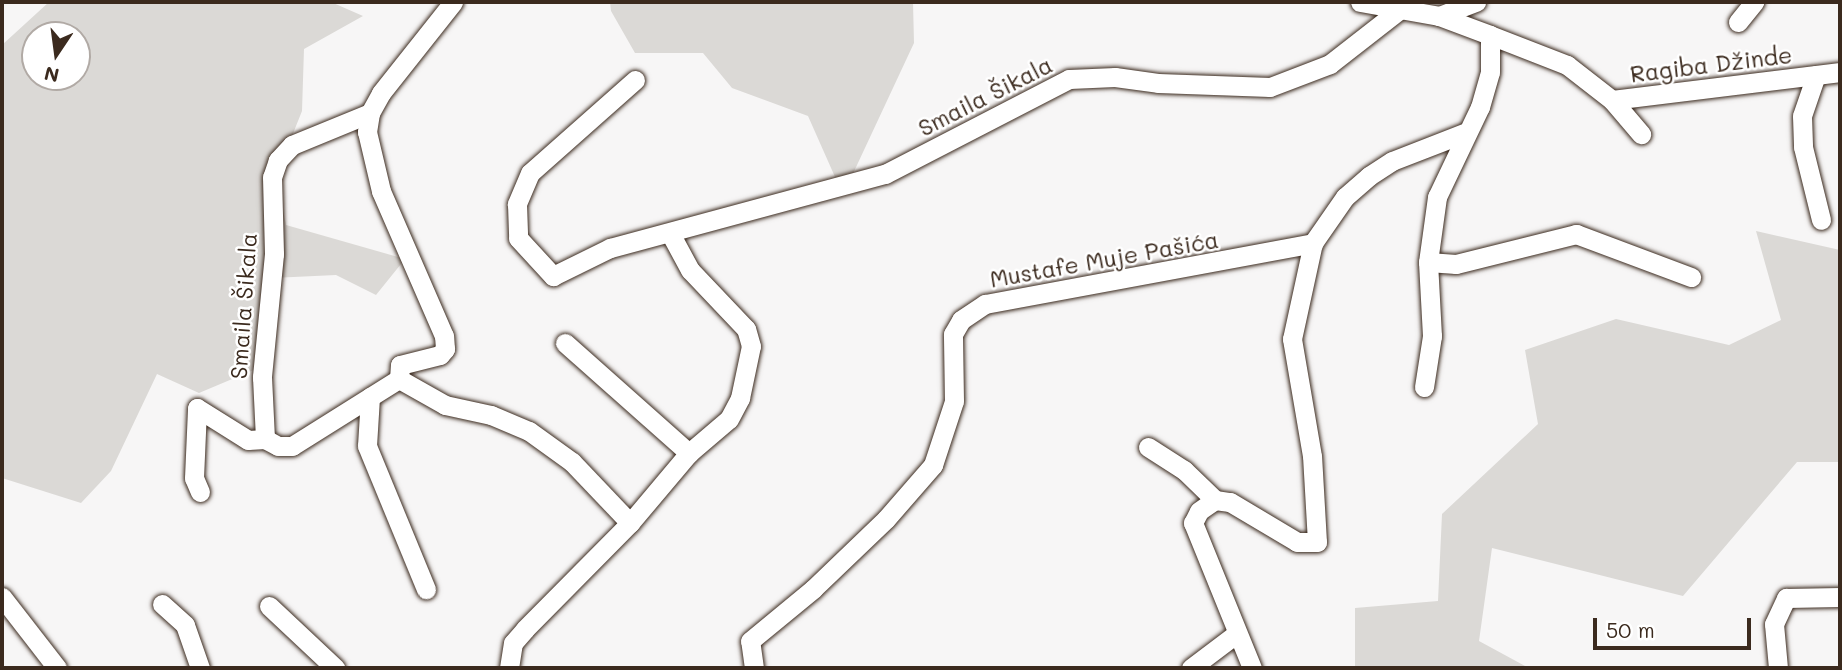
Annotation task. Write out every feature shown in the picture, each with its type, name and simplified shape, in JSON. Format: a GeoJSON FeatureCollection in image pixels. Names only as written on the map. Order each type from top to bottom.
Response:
{"type":"FeatureCollection","features":[{"type":"Feature","properties":{"kind":"street"},"geometry":{"type":"LineString","coordinates":[[399,379],[400,365],[440,355],[445,349],[444,336],[381,191],[367,132],[370,113],[453,2]]}},
{"type":"Feature","properties":{"kind":"street"},"geometry":{"type":"LineString","coordinates":[[1360,2],[1439,16],[1567,65],[1612,100],[1641,134]]}},
{"type":"Feature","properties":{"kind":"street"},"geometry":{"type":"LineString","coordinates":[[1439,16],[1476,2]]}},
{"type":"Feature","properties":{"kind":"street"},"geometry":{"type":"LineString","coordinates":[[1738,22],[1754,2]]}},
{"type":"Feature","properties":{"kind":"street","name":"Smaila Šikala"},"geometry":{"type":"LineString","coordinates":[[635,80],[530,173],[517,204],[518,238],[553,276],[610,248],[885,174],[1069,79],[1115,77],[1270,87],[1330,64],[1399,10]]}},
{"type":"Feature","properties":{"kind":"street"},"geometry":{"type":"LineString","coordinates":[[1424,387],[1432,336],[1428,262],[1437,197],[1464,133],[1480,107],[1490,72],[1489,35]]}},
{"type":"Feature","properties":{"kind":"street","name":"Ragiba Džinde"},"geometry":{"type":"LineString","coordinates":[[1612,100],[1840,72]]}},
{"type":"Feature","properties":{"kind":"street","name":"Ragiba Džinde"},"geometry":{"type":"LineString","coordinates":[[1815,75],[1802,116],[1803,147],[1822,220]]}},
{"type":"Feature","properties":{"kind":"street","name":"Smaila Šikala"},"geometry":{"type":"LineString","coordinates":[[265,439],[262,377],[274,254],[272,177],[278,160],[292,145],[370,113]]}},
{"type":"Feature","properties":{"kind":"street"},"geometry":{"type":"LineString","coordinates":[[1148,447],[1184,470],[1215,500],[1230,502],[1297,542],[1317,542],[1312,456],[1292,339],[1313,243],[1345,197],[1369,176],[1392,161],[1464,133]]}},
{"type":"Feature","properties":{"kind":"street"},"geometry":{"type":"LineString","coordinates":[[509,668],[513,643],[629,523],[689,453],[729,419],[740,398],[751,346],[746,329],[690,270],[670,233]]}},
{"type":"Feature","properties":{"kind":"street"},"geometry":{"type":"LineString","coordinates":[[1428,262],[1456,264],[1576,234],[1691,276]]}},
{"type":"Feature","properties":{"kind":"street","name":"Mustafe Muje Pašića"},"geometry":{"type":"LineString","coordinates":[[754,668],[750,640],[822,581],[886,519],[933,465],[954,401],[953,334],[961,320],[985,304],[1313,243]]}},
{"type":"Feature","properties":{"kind":"street"},"geometry":{"type":"LineString","coordinates":[[565,343],[689,453]]}},
{"type":"Feature","properties":{"kind":"street"},"geometry":{"type":"LineString","coordinates":[[200,492],[194,478],[197,408],[248,440],[265,439],[278,446],[292,446],[399,379]]}},
{"type":"Feature","properties":{"kind":"street"},"geometry":{"type":"LineString","coordinates":[[399,379],[445,405],[491,415],[529,431],[572,462],[629,523]]}},
{"type":"Feature","properties":{"kind":"street"},"geometry":{"type":"LineString","coordinates":[[370,397],[367,446],[426,589]]}},
{"type":"Feature","properties":{"kind":"street"},"geometry":{"type":"LineString","coordinates":[[1215,500],[1199,510],[1193,523],[1252,668]]}},
{"type":"Feature","properties":{"kind":"street"},"geometry":{"type":"LineString","coordinates":[[2,597],[57,668]]}},
{"type":"Feature","properties":{"kind":"street"},"geometry":{"type":"LineString","coordinates":[[1778,668],[1774,624],[1786,598],[1840,597]]}},
{"type":"Feature","properties":{"kind":"street"},"geometry":{"type":"LineString","coordinates":[[162,604],[186,625],[201,668]]}},
{"type":"Feature","properties":{"kind":"street"},"geometry":{"type":"LineString","coordinates":[[269,606],[335,668]]}},
{"type":"Feature","properties":{"kind":"street"},"geometry":{"type":"LineString","coordinates":[[1191,668],[1236,634]]}},
{"type":"Feature","properties":{"kind":"shaded area"},"geometry":{"type":"Polygon","coordinates":[[[49,2],[331,2],[363,16],[304,49],[302,111],[276,176],[286,225],[405,259],[376,295],[336,275],[272,278],[270,363],[199,393],[157,374],[111,471],[81,503],[2,478],[2,45],[21,28],[21,91],[91,91],[91,21],[28,21],[49,2]]]}},
{"type":"Feature","properties":{"kind":"shaded area"},"geometry":{"type":"Polygon","coordinates":[[[610,2],[913,2],[914,43],[843,195],[808,116],[732,88],[703,53],[635,53],[611,11],[610,2]]]}},
{"type":"Feature","properties":{"kind":"shaded area"},"geometry":{"type":"Polygon","coordinates":[[[1756,231],[1840,250],[1840,462],[1797,462],[1683,596],[1492,548],[1479,641],[1529,668],[1355,668],[1355,608],[1438,601],[1442,514],[1538,424],[1525,350],[1616,319],[1729,345],[1781,320],[1756,231]]]}}]}
